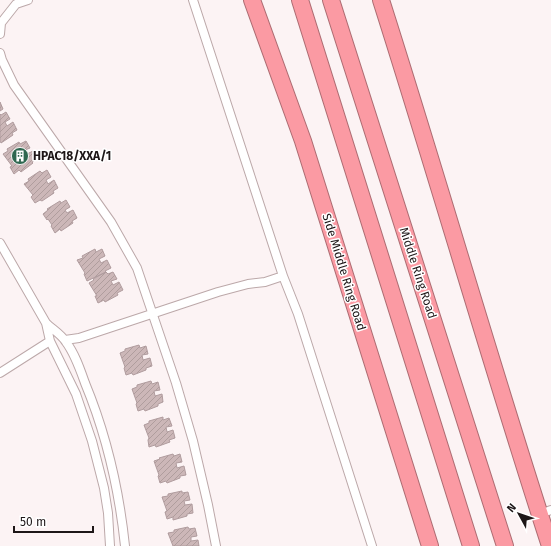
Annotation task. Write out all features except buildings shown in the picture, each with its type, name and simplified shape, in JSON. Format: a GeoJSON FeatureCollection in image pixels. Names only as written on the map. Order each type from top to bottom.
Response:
{"type":"FeatureCollection","features":[{"type":"Feature","properties":{"kind":"highway","name":"Side Middle Ring Road"},"geometry":{"type":"LineString","coordinates":[[252,0],[303,141],[430,546]]}},
{"type":"Feature","properties":{"kind":"highway"},"geometry":{"type":"LineString","coordinates":[[300,0],[471,546]]}},
{"type":"Feature","properties":{"kind":"highway","name":"Middle Ring Road"},"geometry":{"type":"LineString","coordinates":[[331,0],[505,546]]}},
{"type":"Feature","properties":{"kind":"highway"},"geometry":{"type":"LineString","coordinates":[[381,0],[438,181],[507,413],[545,512],[550,546]]}},
{"type":"Feature","properties":{"kind":"street"},"geometry":{"type":"LineString","coordinates":[[0,34],[2,23],[16,4],[28,0]]}},
{"type":"Feature","properties":{"kind":"street"},"geometry":{"type":"LineString","coordinates":[[193,0],[283,276],[298,314],[372,546]]}},
{"type":"Feature","properties":{"kind":"street"},"geometry":{"type":"LineString","coordinates":[[0,53],[14,85],[120,236],[137,268],[176,383],[193,441],[216,546]]}},
{"type":"Feature","properties":{"kind":"street"},"geometry":{"type":"LineString","coordinates":[[0,243],[46,323],[50,341],[76,394],[92,441],[105,494],[110,546]]}},
{"type":"Feature","properties":{"kind":"street"},"geometry":{"type":"LineString","coordinates":[[65,340],[79,338],[218,292],[248,284],[265,282],[283,276]]}},
{"type":"Feature","properties":{"kind":"street"},"geometry":{"type":"LineString","coordinates":[[46,323],[65,340],[75,357],[95,408],[109,451],[119,498],[125,546]]}},
{"type":"Feature","properties":{"kind":"street"},"geometry":{"type":"LineString","coordinates":[[0,373],[50,341]]}},
{"type":"Feature","properties":{"kind":"place","name":"HPAC18/XXA/1"},"geometry":{"type":"Point","coordinates":[20,156]}}]}
